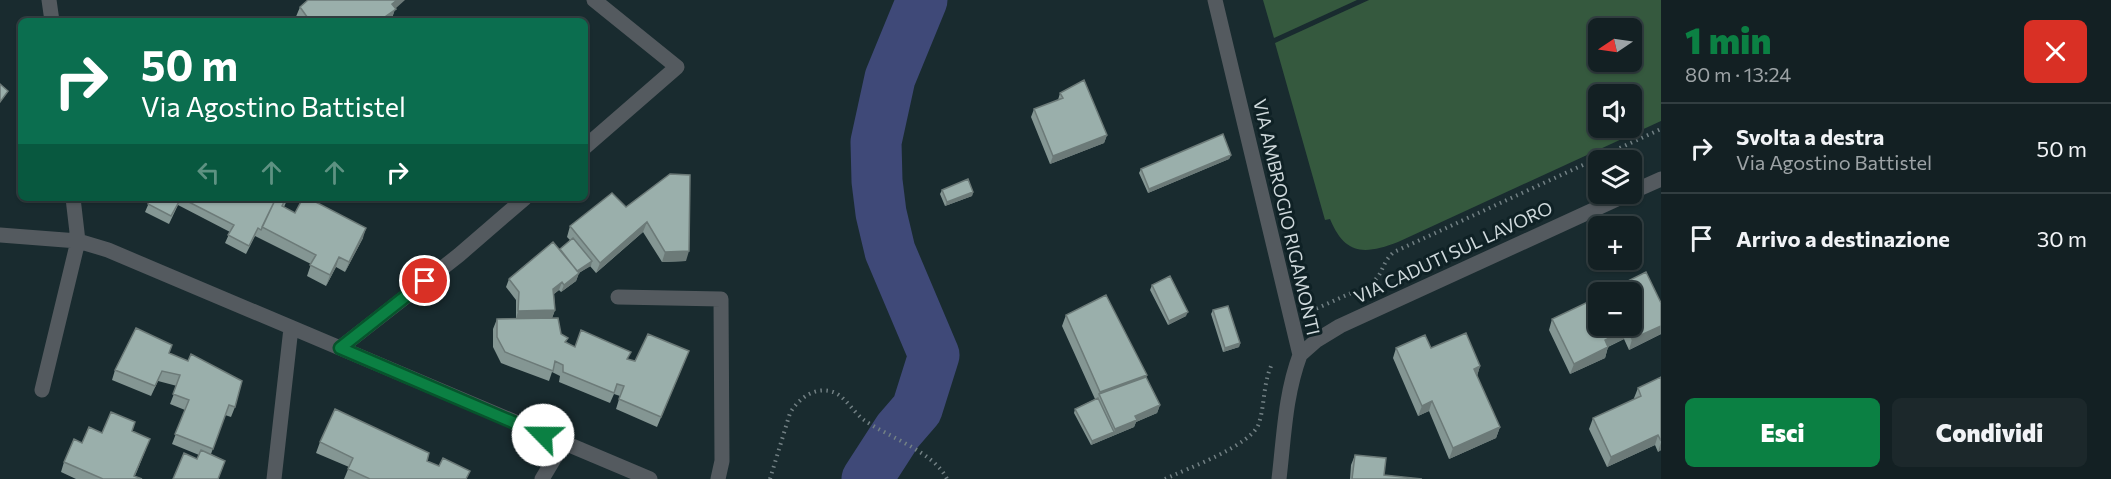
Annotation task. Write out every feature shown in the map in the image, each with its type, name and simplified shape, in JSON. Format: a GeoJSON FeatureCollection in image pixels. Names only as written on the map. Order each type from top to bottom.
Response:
{"type":"FeatureCollection","features":[{"type":"Feature","properties":{"kind":"street"},"geometry":{"type":"LineString","coordinates":[[49,0],[51,18]]}},
{"type":"Feature","properties":{"kind":"street"},"geometry":{"type":"LineString","coordinates":[[588,144],[677,68],[594,0]]}},
{"type":"Feature","properties":{"kind":"street","name":"VIA AMBROGIO RIGAMONTI"},"geometry":{"type":"LineString","coordinates":[[1215,0],[1300,355],[1292,377],[1287,406],[1279,479]]}},
{"type":"Feature","properties":{"kind":"street","name":"VIA CADUTI SUL LAVORO"},"geometry":{"type":"LineString","coordinates":[[1642,187],[1661,178]]}},
{"type":"Feature","properties":{"kind":"street"},"geometry":{"type":"LineString","coordinates":[[42,390],[78,241],[73,201]]}},
{"type":"Feature","properties":{"kind":"street"},"geometry":{"type":"LineString","coordinates":[[340,348],[459,255],[522,201]]}},
{"type":"Feature","properties":{"kind":"street","name":"VIA CADUTI SUL LAVORO"},"geometry":{"type":"LineString","coordinates":[[1300,355],[1317,340],[1340,326],[1606,204]]}},
{"type":"Feature","properties":{"kind":"street"},"geometry":{"type":"LineString","coordinates":[[0,235],[78,241],[108,250],[650,479]]}},
{"type":"Feature","properties":{"kind":"street"},"geometry":{"type":"LineString","coordinates":[[618,297],[721,299],[722,461],[718,479]]}},
{"type":"Feature","properties":{"kind":"street"},"geometry":{"type":"LineString","coordinates":[[274,479],[291,328]]}},
{"type":"Feature","properties":{"kind":"street"},"geometry":{"type":"LineString","coordinates":[[542,479],[563,444]]}},
{"type":"Feature","properties":{"kind":"path"},"geometry":{"type":"LineString","coordinates":[[1313,310],[1378,279],[1386,259],[1394,252],[1661,129]]}},
{"type":"Feature","properties":{"kind":"path"},"geometry":{"type":"LineString","coordinates":[[1165,479],[1242,443],[1252,436],[1257,431],[1260,421],[1265,384]]}},
{"type":"Feature","properties":{"kind":"path"},"geometry":{"type":"LineString","coordinates":[[770,479],[790,413],[802,398],[812,393],[834,392],[842,397],[850,408],[864,420],[938,466],[947,479]]}},
{"type":"Feature","properties":{"kind":"green space"},"geometry":{"type":"Polygon","coordinates":[[[1263,0],[1357,0],[1274,38],[1263,0]]]}},
{"type":"Feature","properties":{"kind":"green space"},"geometry":{"type":"Polygon","coordinates":[[[1369,0],[1661,0],[1661,121],[1642,130],[1642,84],[1588,84],[1588,138],[1624,138],[1598,150],[1588,150],[1588,155],[1386,246],[1365,250],[1349,246],[1342,240],[1330,219],[1325,220],[1275,43],[1369,0]]]}},
{"type":"Feature","properties":{"kind":"building"},"geometry":{"type":"Polygon","coordinates":[[[308,0],[397,0],[392,4],[396,9],[383,18],[308,18],[300,7],[308,0]]]}},
{"type":"Feature","properties":{"kind":"building"},"geometry":{"type":"Polygon","coordinates":[[[1084,80],[1107,135],[1053,156],[1034,109],[1063,98],[1060,93],[1084,80]]]}},
{"type":"Feature","properties":{"kind":"building"},"geometry":{"type":"Polygon","coordinates":[[[0,84],[8,91],[0,102],[0,84]]]}},
{"type":"Feature","properties":{"kind":"building"},"geometry":{"type":"Polygon","coordinates":[[[1223,134],[1231,155],[1149,189],[1141,169],[1223,134]]]}},
{"type":"Feature","properties":{"kind":"building"},"geometry":{"type":"Polygon","coordinates":[[[670,174],[690,175],[689,251],[665,252],[647,222],[600,263],[570,226],[612,193],[626,207],[670,174]]]}},
{"type":"Feature","properties":{"kind":"building"},"geometry":{"type":"Polygon","coordinates":[[[968,179],[973,192],[947,202],[942,190],[968,179]]]}},
{"type":"Feature","properties":{"kind":"building"},"geometry":{"type":"Polygon","coordinates":[[[150,201],[179,201],[171,216],[148,204],[150,201]]]}},
{"type":"Feature","properties":{"kind":"building"},"geometry":{"type":"Polygon","coordinates":[[[187,201],[275,201],[261,230],[258,228],[249,246],[228,235],[234,225],[187,201]]]}},
{"type":"Feature","properties":{"kind":"building"},"geometry":{"type":"Polygon","coordinates":[[[275,201],[284,201],[282,206],[295,213],[301,201],[314,201],[366,228],[349,262],[339,257],[330,275],[310,265],[316,255],[262,227],[275,201]]]}},
{"type":"Feature","properties":{"kind":"building"},"geometry":{"type":"Polygon","coordinates":[[[573,238],[592,261],[577,271],[560,249],[573,238]]]}},
{"type":"Feature","properties":{"kind":"building"},"geometry":{"type":"Polygon","coordinates":[[[553,242],[579,273],[564,285],[562,282],[553,289],[555,310],[518,311],[519,292],[509,279],[553,242]]]}},
{"type":"Feature","properties":{"kind":"building"},"geometry":{"type":"Polygon","coordinates":[[[1646,272],[1661,303],[1661,326],[1642,335],[1642,282],[1626,282],[1646,272]]]}},
{"type":"Feature","properties":{"kind":"building"},"geometry":{"type":"Polygon","coordinates":[[[1170,276],[1188,312],[1169,321],[1152,285],[1170,276]]]}},
{"type":"Feature","properties":{"kind":"building"},"geometry":{"type":"Polygon","coordinates":[[[1106,295],[1147,375],[1100,392],[1066,315],[1106,295]]]}},
{"type":"Feature","properties":{"kind":"building"},"geometry":{"type":"Polygon","coordinates":[[[1588,302],[1588,336],[1613,336],[1605,340],[1608,347],[1574,364],[1552,319],[1588,302]]]}},
{"type":"Feature","properties":{"kind":"building"},"geometry":{"type":"Polygon","coordinates":[[[1228,306],[1240,343],[1225,348],[1213,310],[1228,306]]]}},
{"type":"Feature","properties":{"kind":"building"},"geometry":{"type":"Polygon","coordinates":[[[558,318],[561,334],[568,338],[565,342],[575,347],[581,330],[631,352],[627,359],[635,361],[648,334],[689,351],[661,417],[619,399],[624,386],[617,384],[614,393],[563,372],[563,365],[555,361],[553,371],[505,352],[497,337],[497,319],[558,318]]]}},
{"type":"Feature","properties":{"kind":"building"},"geometry":{"type":"Polygon","coordinates":[[[136,328],[172,345],[169,353],[188,361],[191,354],[242,381],[235,407],[229,405],[213,449],[175,434],[189,400],[173,394],[180,375],[162,371],[155,386],[115,370],[136,328]]]}},
{"type":"Feature","properties":{"kind":"building"},"geometry":{"type":"Polygon","coordinates":[[[1466,333],[1480,366],[1474,369],[1500,427],[1453,448],[1432,401],[1422,406],[1396,348],[1425,335],[1431,348],[1466,333]]]}},
{"type":"Feature","properties":{"kind":"building"},"geometry":{"type":"Polygon","coordinates":[[[1146,377],[1160,405],[1135,416],[1137,420],[1115,429],[1099,394],[1146,377]]]}},
{"type":"Feature","properties":{"kind":"building"},"geometry":{"type":"Polygon","coordinates":[[[1661,377],[1661,441],[1658,435],[1611,457],[1593,418],[1641,396],[1638,388],[1661,377]]]}},
{"type":"Feature","properties":{"kind":"building"},"geometry":{"type":"Polygon","coordinates":[[[1098,398],[1114,432],[1092,441],[1075,409],[1098,398]]]}},
{"type":"Feature","properties":{"kind":"building"},"geometry":{"type":"Polygon","coordinates":[[[335,409],[429,453],[427,461],[439,466],[443,458],[470,471],[466,479],[370,479],[348,469],[353,458],[320,442],[335,409]]]}},
{"type":"Feature","properties":{"kind":"building"},"geometry":{"type":"Polygon","coordinates":[[[111,412],[135,422],[132,431],[150,439],[134,476],[142,479],[103,479],[64,462],[74,439],[82,443],[89,427],[102,433],[111,412]]]}},
{"type":"Feature","properties":{"kind":"building"},"geometry":{"type":"Polygon","coordinates":[[[201,450],[225,461],[218,479],[173,479],[184,453],[197,459],[201,450]]]}},
{"type":"Feature","properties":{"kind":"building"},"geometry":{"type":"Polygon","coordinates":[[[1355,455],[1386,458],[1384,475],[1422,479],[1352,479],[1355,455]]]}},
{"type":"Feature","properties":{"kind":"waterway"},"geometry":{"type":"LineString","coordinates":[[867,479],[898,431],[917,409],[934,355],[890,251],[881,213],[877,181],[876,142],[890,78],[922,0]]}},
{"type":"Feature","properties":{"kind":"route"},"geometry":{"type":"LineString","coordinates":[[425,281],[340,348],[543,435]]}}]}
